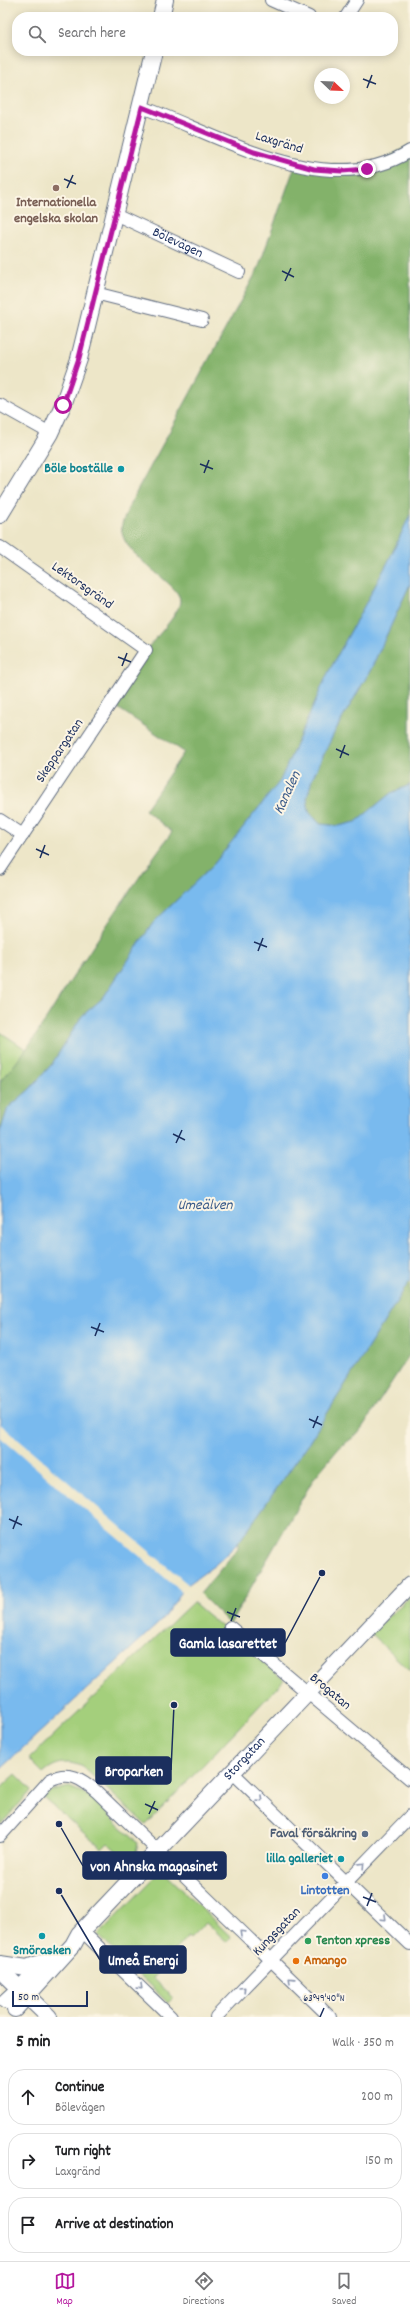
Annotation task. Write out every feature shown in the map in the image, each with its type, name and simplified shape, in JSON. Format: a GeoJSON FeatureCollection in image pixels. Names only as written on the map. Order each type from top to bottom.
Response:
{"type":"FeatureCollection","features":[{"type":"Feature","properties":{"kind":"street"},"geometry":{"type":"LineString","coordinates":[[162,12],[165,0]]}},
{"type":"Feature","properties":{"kind":"street"},"geometry":{"type":"LineString","coordinates":[[271,0],[298,12]]}},
{"type":"Feature","properties":{"kind":"street"},"geometry":{"type":"LineString","coordinates":[[349,12],[357,0]]}},
{"type":"Feature","properties":{"kind":"street"},"geometry":{"type":"LineString","coordinates":[[0,514],[50,433],[63,405],[79,358],[142,107],[153,56]]}},
{"type":"Feature","properties":{"kind":"street","name":"Laxgränd"},"geometry":{"type":"LineString","coordinates":[[142,107],[254,152],[314,169],[342,171],[367,169],[388,164],[410,151]]}},
{"type":"Feature","properties":{"kind":"street","name":"Bölevägen"},"geometry":{"type":"LineString","coordinates":[[115,214],[239,272]]}},
{"type":"Feature","properties":{"kind":"street"},"geometry":{"type":"LineString","coordinates":[[95,293],[202,320]]}},
{"type":"Feature","properties":{"kind":"street"},"geometry":{"type":"LineString","coordinates":[[0,405],[50,433]]}},
{"type":"Feature","properties":{"kind":"street","name":"Lektorsgränd"},"geometry":{"type":"LineString","coordinates":[[0,547],[146,650]]}},
{"type":"Feature","properties":{"kind":"street","name":"Skeppargatan"},"geometry":{"type":"LineString","coordinates":[[0,869],[146,650]]}},
{"type":"Feature","properties":{"kind":"street"},"geometry":{"type":"LineString","coordinates":[[0,820],[23,835]]}},
{"type":"Feature","properties":{"kind":"street","name":"Storgatan"},"geometry":{"type":"LineString","coordinates":[[14,2004],[73,1945],[81,1932],[410,1585]]}},
{"type":"Feature","properties":{"kind":"street","name":"Brogatan"},"geometry":{"type":"LineString","coordinates":[[230,1627],[410,1779]]}},
{"type":"Feature","properties":{"kind":"street"},"geometry":{"type":"LineString","coordinates":[[232,1772],[410,1944]]}},
{"type":"Feature","properties":{"kind":"street"},"geometry":{"type":"LineString","coordinates":[[0,1836],[50,1780],[60,1775],[73,1775],[97,1792],[330,2017]]}},
{"type":"Feature","properties":{"kind":"street","name":"Kungsgatan"},"geometry":{"type":"LineString","coordinates":[[216,2017],[410,1816]]}},
{"type":"Feature","properties":{"kind":"street"},"geometry":{"type":"LineString","coordinates":[[81,1932],[171,2017]]}},
{"type":"Feature","properties":{"kind":"street","name":"Storgatan"},"geometry":{"type":"LineString","coordinates":[[14,2004],[68,1940],[81,1932]]}},
{"type":"Feature","properties":{"kind":"street","name":"Storgatan"},"geometry":{"type":"LineString","coordinates":[[0,1964],[27,1968],[51,1959]]}},
{"type":"Feature","properties":{"kind":"street"},"geometry":{"type":"LineString","coordinates":[[0,1970],[14,2004],[38,2017]]}},
{"type":"Feature","properties":{"kind":"street"},"geometry":{"type":"LineString","coordinates":[[14,2004],[49,2017]]}},
{"type":"Feature","properties":{"kind":"green space"},"geometry":{"type":"Polygon","coordinates":[[[410,145],[410,515],[388,562],[327,675],[280,781],[214,864],[153,923],[103,998],[82,1016],[52,1064],[29,1090],[8,1108],[0,1132],[0,1082],[29,1045],[120,905],[172,832],[145,810],[184,752],[110,703],[146,650],[176,613],[180,601],[178,594],[171,586],[138,557],[128,546],[123,535],[122,524],[130,504],[258,269],[297,160],[357,166],[385,159],[410,145]]]}},
{"type":"Feature","properties":{"kind":"green space"},"geometry":{"type":"Polygon","coordinates":[[[410,584],[410,785],[391,793],[356,822],[339,826],[320,824],[309,812],[307,798],[312,779],[335,731],[370,671],[410,584]]]}},
{"type":"Feature","properties":{"kind":"green space"},"geometry":{"type":"Polygon","coordinates":[[[0,1032],[38,1057],[0,1092],[0,1032]]]}},
{"type":"Feature","properties":{"kind":"green space"},"geometry":{"type":"Polygon","coordinates":[[[410,1280],[410,1354],[358,1434],[340,1447],[314,1478],[230,1624],[200,1594],[238,1548],[238,1543],[308,1444],[410,1280]]]}},
{"type":"Feature","properties":{"kind":"green space"},"geometry":{"type":"Polygon","coordinates":[[[410,1597],[410,1671],[370,1633],[410,1597]]]}},
{"type":"Feature","properties":{"kind":"green space"},"geometry":{"type":"Polygon","coordinates":[[[193,1602],[284,1680],[146,1825],[83,1767],[72,1763],[62,1763],[52,1766],[43,1773],[29,1759],[193,1602]]]}},
{"type":"Feature","properties":{"kind":"green space"},"geometry":{"type":"Polygon","coordinates":[[[16,1774],[32,1790],[0,1825],[0,1789],[16,1774]]]}},
{"type":"Feature","properties":{"kind":"green space"},"geometry":{"type":"Polygon","coordinates":[[[69,1787],[88,1795],[138,1843],[136,1853],[128,1862],[108,1843],[102,1849],[43,1797],[50,1792],[69,1787]]]}},
{"type":"Feature","properties":{"kind":"green space"},"geometry":{"type":"Polygon","coordinates":[[[162,1870],[231,1937],[227,1942],[206,1922],[190,1938],[188,1936],[168,1957],[170,1960],[152,1978],[173,1998],[168,2003],[98,1935],[162,1870]]]}},
{"type":"Feature","properties":{"kind":"water","name":"Umeälven"},"geometry":{"type":"Polygon","coordinates":[[[410,515],[410,584],[370,671],[335,731],[312,779],[307,798],[309,812],[320,824],[339,826],[356,822],[391,793],[410,785],[410,1280],[308,1444],[238,1543],[215,1565],[186,1586],[161,1621],[0,1769],[0,1132],[8,1108],[29,1090],[52,1064],[82,1016],[103,998],[153,923],[214,864],[280,781],[327,675],[388,562],[410,515]]]}},
{"type":"Feature","properties":{"kind":"pier"},"geometry":{"type":"Polygon","coordinates":[[[0,1424],[190,1586],[184,1594],[0,1437],[0,1424]]]}},
{"type":"Feature","properties":{"kind":"place","name":"Internationella engelska skolan"},"geometry":{"type":"Point","coordinates":[56,188]}},
{"type":"Feature","properties":{"kind":"place","name":"Böle boställe"},"geometry":{"type":"Point","coordinates":[121,469]}},
{"type":"Feature","properties":{"kind":"place","name":"Gamla lasarettet"},"geometry":{"type":"Point","coordinates":[322,1573]}},
{"type":"Feature","properties":{"kind":"place","name":"Broparken"},"geometry":{"type":"Point","coordinates":[174,1705]}},
{"type":"Feature","properties":{"kind":"place","name":"von Ahnska magasinet"},"geometry":{"type":"Point","coordinates":[59,1824]}},
{"type":"Feature","properties":{"kind":"place","name":"Faval försäkring"},"geometry":{"type":"Point","coordinates":[365,1834]}},
{"type":"Feature","properties":{"kind":"place","name":"lilla galleriet"},"geometry":{"type":"Point","coordinates":[341,1859]}},
{"type":"Feature","properties":{"kind":"place","name":"Lintotten"},"geometry":{"type":"Point","coordinates":[325,1876]}},
{"type":"Feature","properties":{"kind":"place","name":"Umeå Energi"},"geometry":{"type":"Point","coordinates":[59,1891]}},
{"type":"Feature","properties":{"kind":"place","name":"Smörasken"},"geometry":{"type":"Point","coordinates":[42,1936]}},
{"type":"Feature","properties":{"kind":"place","name":"Tenton xpress"},"geometry":{"type":"Point","coordinates":[308,1941]}},
{"type":"Feature","properties":{"kind":"place","name":"Amango"},"geometry":{"type":"Point","coordinates":[296,1961]}},
{"type":"Feature","properties":{"kind":"route"},"geometry":{"type":"LineString","coordinates":[[63,405],[79,358],[142,107],[254,152],[314,169],[342,171],[367,169]]}},
{"type":"Feature","properties":{"kind":"water label","name":"Kanalen"},"geometry":{"type":"Point","coordinates":[288,793]}}]}
